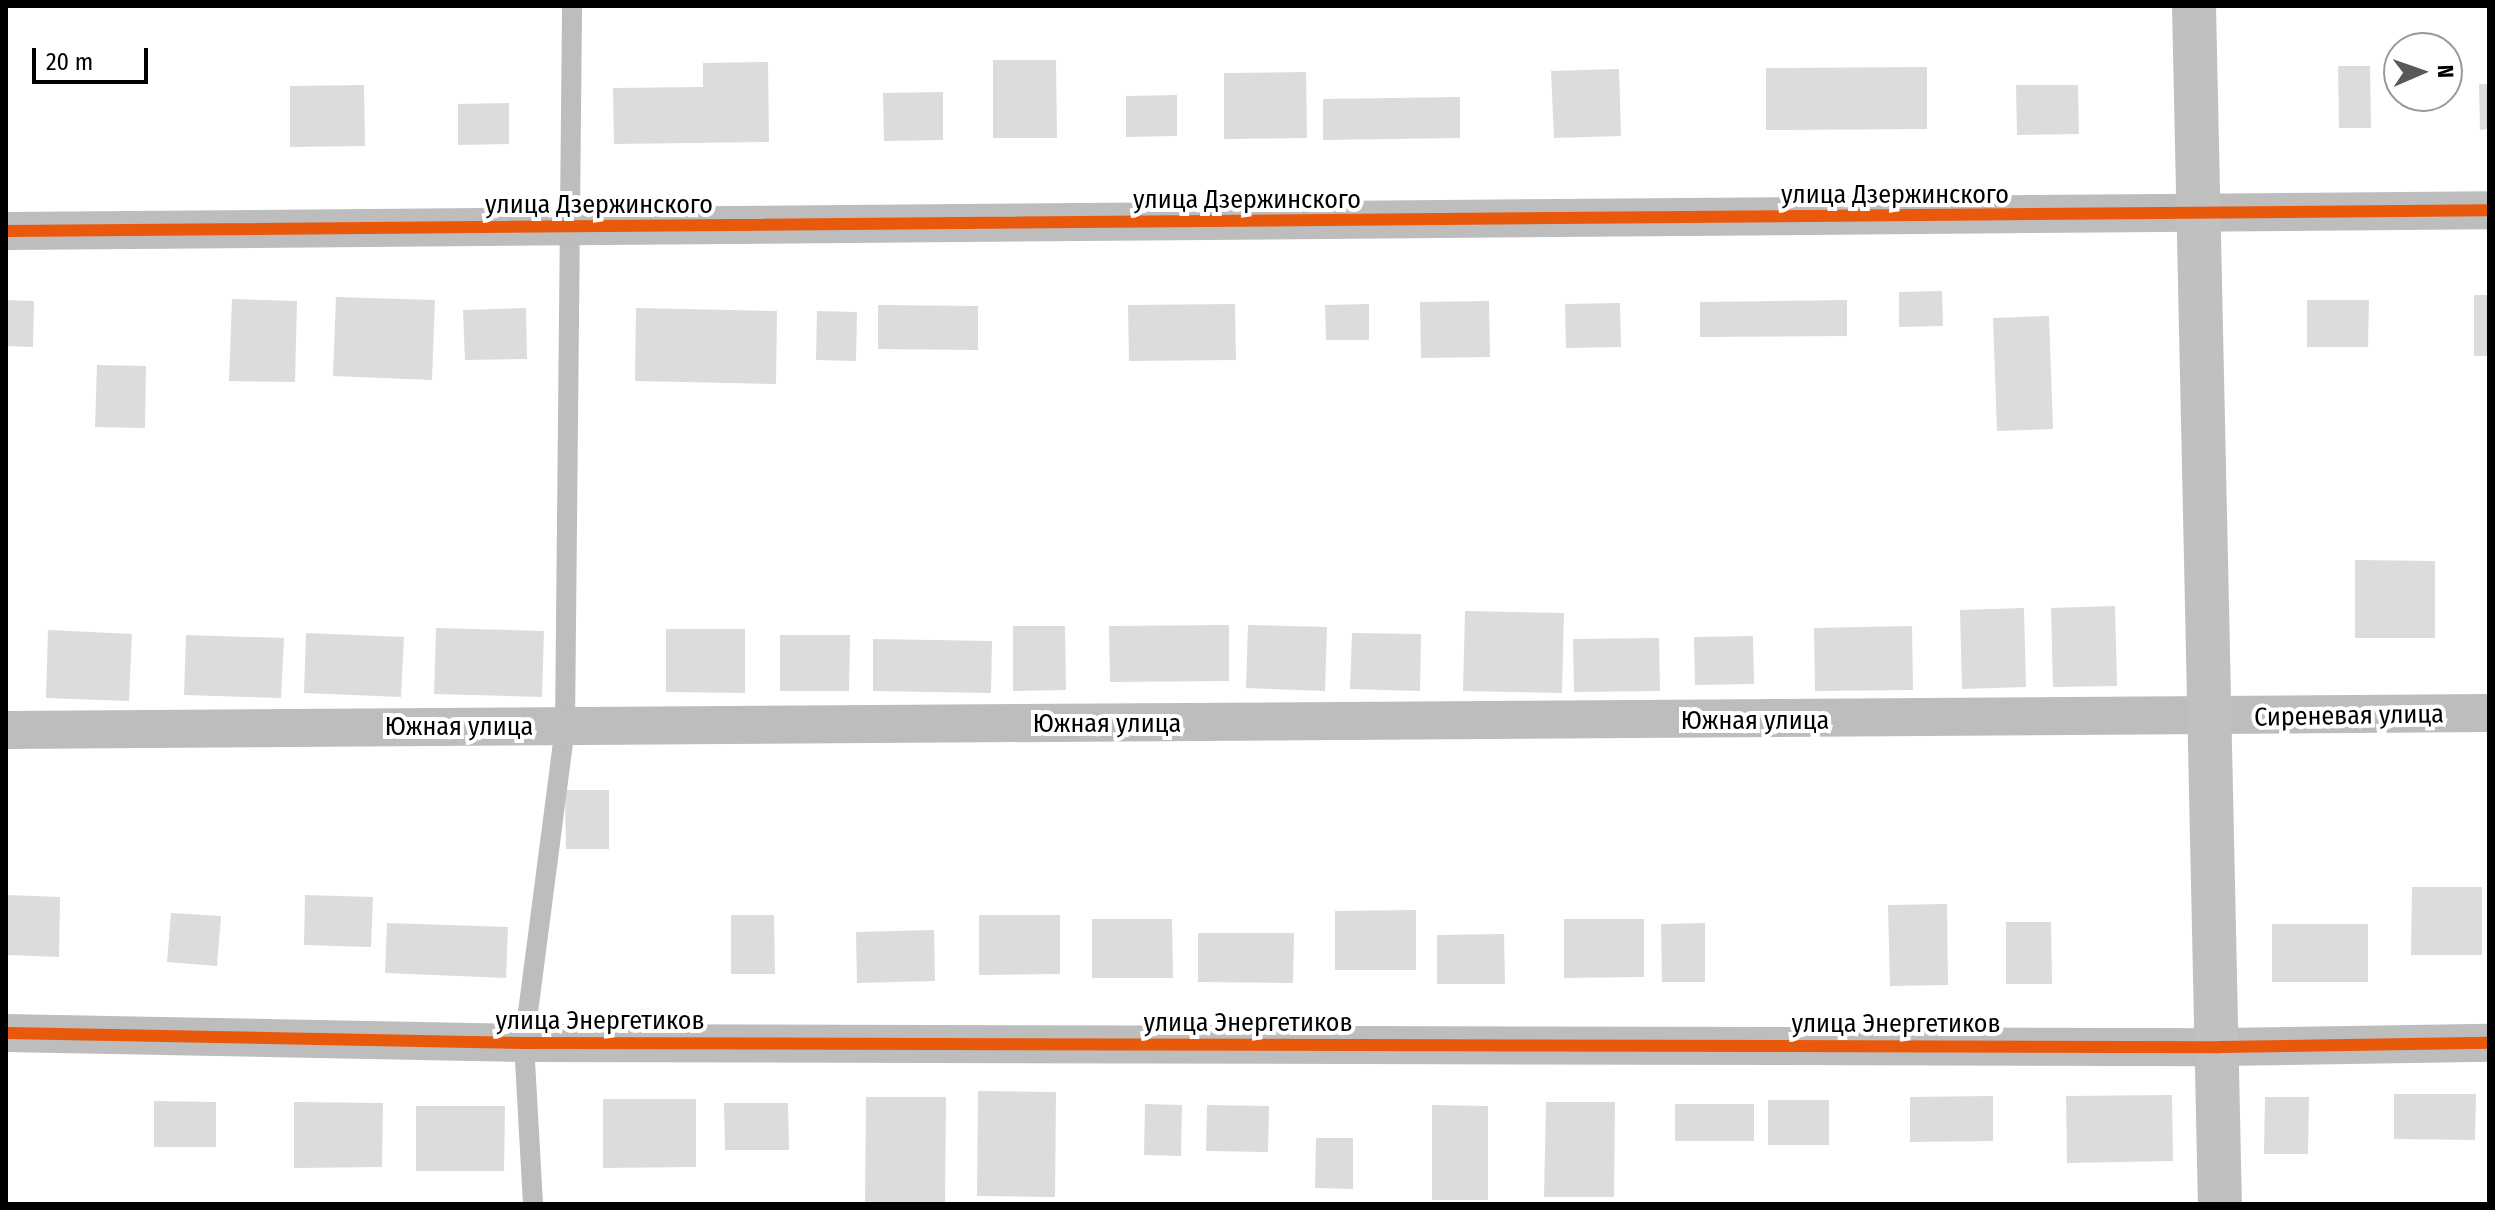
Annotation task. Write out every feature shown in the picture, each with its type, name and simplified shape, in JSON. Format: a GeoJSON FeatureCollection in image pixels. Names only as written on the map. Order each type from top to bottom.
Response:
{"type":"FeatureCollection","features":[{"type":"Feature","properties":{"kind":"main road"},"geometry":{"type":"LineString","coordinates":[[2194,6],[2196,215],[2220,1047],[2220,1204]]}},
{"type":"Feature","properties":{"kind":"street","name":"улица Дзержинского"},"geometry":{"type":"LineString","coordinates":[[6,231],[2196,215],[2489,210]]}},
{"type":"Feature","properties":{"kind":"street","name":"Сиреневая улица"},"geometry":{"type":"LineString","coordinates":[[2209,718],[2489,713]]}},
{"type":"Feature","properties":{"kind":"street","name":"Южная улица"},"geometry":{"type":"LineString","coordinates":[[6,730],[2209,718]]}},
{"type":"Feature","properties":{"kind":"street","name":"улица Энергетиков"},"geometry":{"type":"LineString","coordinates":[[6,1033],[524,1043],[2220,1047],[2489,1043]]}},
{"type":"Feature","properties":{"kind":"lane"},"geometry":{"type":"LineString","coordinates":[[533,1204],[524,1043],[565,727],[572,6]]}},
{"type":"Feature","properties":{"kind":"building"},"geometry":{"type":"Polygon","coordinates":[[[993,60],[1056,60],[1057,138],[993,138],[993,60]]]}},
{"type":"Feature","properties":{"kind":"building"},"geometry":{"type":"Polygon","coordinates":[[[768,62],[769,142],[614,144],[613,88],[703,87],[703,63],[768,62]]]}},
{"type":"Feature","properties":{"kind":"building"},"geometry":{"type":"Polygon","coordinates":[[[2338,66],[2370,66],[2371,128],[2339,128],[2338,66]]]}},
{"type":"Feature","properties":{"kind":"building"},"geometry":{"type":"Polygon","coordinates":[[[1927,67],[1927,129],[1766,130],[1766,68],[1927,67]]]}},
{"type":"Feature","properties":{"kind":"building"},"geometry":{"type":"Polygon","coordinates":[[[1619,69],[1621,136],[1554,138],[1551,71],[1619,69]]]}},
{"type":"Feature","properties":{"kind":"building"},"geometry":{"type":"Polygon","coordinates":[[[1306,72],[1307,138],[1224,139],[1224,73],[1306,72]]]}},
{"type":"Feature","properties":{"kind":"building"},"geometry":{"type":"Polygon","coordinates":[[[2479,84],[2489,84],[2489,129],[2480,130],[2479,84]]]}},
{"type":"Feature","properties":{"kind":"building"},"geometry":{"type":"Polygon","coordinates":[[[364,85],[365,146],[290,147],[290,86],[364,85]]]}},
{"type":"Feature","properties":{"kind":"building"},"geometry":{"type":"Polygon","coordinates":[[[2016,85],[2078,85],[2079,134],[2017,135],[2016,85]]]}},
{"type":"Feature","properties":{"kind":"building"},"geometry":{"type":"Polygon","coordinates":[[[943,92],[943,140],[884,141],[883,93],[943,92]]]}},
{"type":"Feature","properties":{"kind":"building"},"geometry":{"type":"Polygon","coordinates":[[[1177,95],[1177,136],[1126,137],[1126,96],[1177,95]]]}},
{"type":"Feature","properties":{"kind":"building"},"geometry":{"type":"Polygon","coordinates":[[[1460,97],[1460,138],[1323,140],[1323,99],[1460,97]]]}},
{"type":"Feature","properties":{"kind":"building"},"geometry":{"type":"Polygon","coordinates":[[[509,103],[509,144],[458,145],[458,104],[509,103]]]}},
{"type":"Feature","properties":{"kind":"building"},"geometry":{"type":"Polygon","coordinates":[[[1942,291],[1943,326],[1899,327],[1899,292],[1942,291]]]}},
{"type":"Feature","properties":{"kind":"building"},"geometry":{"type":"Polygon","coordinates":[[[2474,295],[2489,295],[2489,356],[2474,356],[2474,295]]]}},
{"type":"Feature","properties":{"kind":"building"},"geometry":{"type":"Polygon","coordinates":[[[336,297],[435,300],[432,380],[333,376],[336,297]]]}},
{"type":"Feature","properties":{"kind":"building"},"geometry":{"type":"Polygon","coordinates":[[[232,299],[297,301],[295,382],[229,381],[232,299]]]}},
{"type":"Feature","properties":{"kind":"building"},"geometry":{"type":"Polygon","coordinates":[[[6,300],[34,301],[33,347],[6,346],[6,300]]]}},
{"type":"Feature","properties":{"kind":"building"},"geometry":{"type":"Polygon","coordinates":[[[1847,300],[1847,336],[1700,337],[1700,302],[1847,300]]]}},
{"type":"Feature","properties":{"kind":"building"},"geometry":{"type":"Polygon","coordinates":[[[2307,300],[2369,300],[2368,347],[2307,347],[2307,300]]]}},
{"type":"Feature","properties":{"kind":"building"},"geometry":{"type":"Polygon","coordinates":[[[1489,301],[1490,357],[1421,358],[1420,302],[1489,301]]]}},
{"type":"Feature","properties":{"kind":"building"},"geometry":{"type":"Polygon","coordinates":[[[1620,303],[1621,347],[1566,348],[1565,304],[1620,303]]]}},
{"type":"Feature","properties":{"kind":"building"},"geometry":{"type":"Polygon","coordinates":[[[1235,304],[1236,360],[1129,361],[1128,305],[1235,304]]]}},
{"type":"Feature","properties":{"kind":"building"},"geometry":{"type":"Polygon","coordinates":[[[1369,304],[1369,340],[1326,340],[1325,305],[1369,304]]]}},
{"type":"Feature","properties":{"kind":"building"},"geometry":{"type":"Polygon","coordinates":[[[878,305],[978,306],[978,350],[878,349],[878,305]]]}},
{"type":"Feature","properties":{"kind":"building"},"geometry":{"type":"Polygon","coordinates":[[[526,308],[527,359],[465,360],[463,310],[526,308]]]}},
{"type":"Feature","properties":{"kind":"building"},"geometry":{"type":"Polygon","coordinates":[[[636,308],[777,311],[776,384],[635,381],[636,308]]]}},
{"type":"Feature","properties":{"kind":"building"},"geometry":{"type":"Polygon","coordinates":[[[817,311],[857,312],[856,361],[816,360],[817,311]]]}},
{"type":"Feature","properties":{"kind":"building"},"geometry":{"type":"Polygon","coordinates":[[[2049,316],[2053,429],[1997,431],[1993,318],[2049,316]]]}},
{"type":"Feature","properties":{"kind":"building"},"geometry":{"type":"Polygon","coordinates":[[[97,365],[146,366],[145,428],[95,427],[97,365]]]}},
{"type":"Feature","properties":{"kind":"building"},"geometry":{"type":"Polygon","coordinates":[[[2355,560],[2435,561],[2435,638],[2355,638],[2355,560]]]}},
{"type":"Feature","properties":{"kind":"building"},"geometry":{"type":"Polygon","coordinates":[[[2115,606],[2117,686],[2053,687],[2051,608],[2115,606]]]}},
{"type":"Feature","properties":{"kind":"building"},"geometry":{"type":"Polygon","coordinates":[[[2024,608],[2026,687],[1962,689],[1960,610],[2024,608]]]}},
{"type":"Feature","properties":{"kind":"building"},"geometry":{"type":"Polygon","coordinates":[[[1465,611],[1564,613],[1562,693],[1463,691],[1465,611]]]}},
{"type":"Feature","properties":{"kind":"building"},"geometry":{"type":"Polygon","coordinates":[[[1229,625],[1229,681],[1110,682],[1109,626],[1229,625]]]}},
{"type":"Feature","properties":{"kind":"building"},"geometry":{"type":"Polygon","coordinates":[[[1248,625],[1327,627],[1325,691],[1246,688],[1248,625]]]}},
{"type":"Feature","properties":{"kind":"building"},"geometry":{"type":"Polygon","coordinates":[[[1013,626],[1065,626],[1066,690],[1013,691],[1013,626]]]}},
{"type":"Feature","properties":{"kind":"building"},"geometry":{"type":"Polygon","coordinates":[[[1912,626],[1913,690],[1815,691],[1814,628],[1912,626]]]}},
{"type":"Feature","properties":{"kind":"building"},"geometry":{"type":"Polygon","coordinates":[[[436,628],[544,631],[542,697],[434,694],[436,628]]]}},
{"type":"Feature","properties":{"kind":"building"},"geometry":{"type":"Polygon","coordinates":[[[666,629],[745,629],[745,693],[666,692],[666,629]]]}},
{"type":"Feature","properties":{"kind":"building"},"geometry":{"type":"Polygon","coordinates":[[[48,630],[132,634],[129,701],[46,698],[48,630]]]}},
{"type":"Feature","properties":{"kind":"building"},"geometry":{"type":"Polygon","coordinates":[[[306,633],[404,637],[401,697],[304,693],[306,633]]]}},
{"type":"Feature","properties":{"kind":"building"},"geometry":{"type":"Polygon","coordinates":[[[1352,633],[1421,634],[1420,691],[1350,689],[1352,633]]]}},
{"type":"Feature","properties":{"kind":"building"},"geometry":{"type":"Polygon","coordinates":[[[186,635],[284,638],[281,698],[184,695],[186,635]]]}},
{"type":"Feature","properties":{"kind":"building"},"geometry":{"type":"Polygon","coordinates":[[[780,635],[850,635],[849,691],[780,691],[780,635]]]}},
{"type":"Feature","properties":{"kind":"building"},"geometry":{"type":"Polygon","coordinates":[[[1753,636],[1754,684],[1695,685],[1694,637],[1753,636]]]}},
{"type":"Feature","properties":{"kind":"building"},"geometry":{"type":"Polygon","coordinates":[[[1659,638],[1660,691],[1574,692],[1573,639],[1659,638]]]}},
{"type":"Feature","properties":{"kind":"building"},"geometry":{"type":"Polygon","coordinates":[[[873,639],[992,641],[991,693],[873,691],[873,639]]]}},
{"type":"Feature","properties":{"kind":"building"},"geometry":{"type":"Polygon","coordinates":[[[565,790],[609,790],[609,849],[566,849],[565,790]]]}},
{"type":"Feature","properties":{"kind":"building"},"geometry":{"type":"Polygon","coordinates":[[[2412,887],[2482,887],[2482,955],[2411,955],[2412,887]]]}},
{"type":"Feature","properties":{"kind":"building"},"geometry":{"type":"Polygon","coordinates":[[[6,895],[60,897],[59,957],[6,955],[6,895]]]}},
{"type":"Feature","properties":{"kind":"building"},"geometry":{"type":"Polygon","coordinates":[[[305,895],[373,897],[371,947],[304,945],[305,895]]]}},
{"type":"Feature","properties":{"kind":"building"},"geometry":{"type":"Polygon","coordinates":[[[1947,904],[1948,985],[1890,986],[1888,905],[1947,904]]]}},
{"type":"Feature","properties":{"kind":"building"},"geometry":{"type":"Polygon","coordinates":[[[1416,910],[1416,970],[1335,970],[1335,911],[1416,910]]]}},
{"type":"Feature","properties":{"kind":"building"},"geometry":{"type":"Polygon","coordinates":[[[171,913],[221,916],[217,966],[167,962],[171,913]]]}},
{"type":"Feature","properties":{"kind":"building"},"geometry":{"type":"Polygon","coordinates":[[[731,915],[774,915],[775,974],[731,974],[731,915]]]}},
{"type":"Feature","properties":{"kind":"building"},"geometry":{"type":"Polygon","coordinates":[[[979,915],[1060,915],[1060,974],[979,975],[979,915]]]}},
{"type":"Feature","properties":{"kind":"building"},"geometry":{"type":"Polygon","coordinates":[[[1092,919],[1172,919],[1173,978],[1092,978],[1092,919]]]}},
{"type":"Feature","properties":{"kind":"building"},"geometry":{"type":"Polygon","coordinates":[[[1564,919],[1644,919],[1644,977],[1564,978],[1564,919]]]}},
{"type":"Feature","properties":{"kind":"building"},"geometry":{"type":"Polygon","coordinates":[[[2006,922],[2051,922],[2052,984],[2006,984],[2006,922]]]}},
{"type":"Feature","properties":{"kind":"building"},"geometry":{"type":"Polygon","coordinates":[[[387,923],[508,927],[506,978],[385,973],[387,923]]]}},
{"type":"Feature","properties":{"kind":"building"},"geometry":{"type":"Polygon","coordinates":[[[1705,923],[1705,982],[1662,982],[1661,924],[1705,923]]]}},
{"type":"Feature","properties":{"kind":"building"},"geometry":{"type":"Polygon","coordinates":[[[2272,924],[2368,924],[2368,982],[2272,982],[2272,924]]]}},
{"type":"Feature","properties":{"kind":"building"},"geometry":{"type":"Polygon","coordinates":[[[934,930],[935,981],[857,983],[856,932],[934,930]]]}},
{"type":"Feature","properties":{"kind":"building"},"geometry":{"type":"Polygon","coordinates":[[[1198,933],[1294,933],[1293,983],[1198,982],[1198,933]]]}},
{"type":"Feature","properties":{"kind":"building"},"geometry":{"type":"Polygon","coordinates":[[[1504,934],[1505,984],[1437,984],[1437,935],[1504,934]]]}},
{"type":"Feature","properties":{"kind":"building"},"geometry":{"type":"Polygon","coordinates":[[[978,1091],[1056,1092],[1055,1197],[977,1196],[978,1091]]]}},
{"type":"Feature","properties":{"kind":"building"},"geometry":{"type":"Polygon","coordinates":[[[2394,1094],[2476,1094],[2475,1140],[2394,1139],[2394,1094]]]}},
{"type":"Feature","properties":{"kind":"building"},"geometry":{"type":"Polygon","coordinates":[[[2172,1095],[2173,1161],[2067,1163],[2066,1096],[2172,1095]]]}},
{"type":"Feature","properties":{"kind":"building"},"geometry":{"type":"Polygon","coordinates":[[[1993,1096],[1993,1141],[1910,1142],[1910,1097],[1993,1096]]]}},
{"type":"Feature","properties":{"kind":"building"},"geometry":{"type":"Polygon","coordinates":[[[866,1097],[946,1097],[945,1204],[865,1204],[866,1097]]]}},
{"type":"Feature","properties":{"kind":"building"},"geometry":{"type":"Polygon","coordinates":[[[2265,1097],[2309,1097],[2308,1154],[2264,1154],[2265,1097]]]}},
{"type":"Feature","properties":{"kind":"building"},"geometry":{"type":"Polygon","coordinates":[[[603,1099],[696,1099],[696,1167],[603,1168],[603,1099]]]}},
{"type":"Feature","properties":{"kind":"building"},"geometry":{"type":"Polygon","coordinates":[[[1768,1100],[1829,1100],[1829,1145],[1768,1145],[1768,1100]]]}},
{"type":"Feature","properties":{"kind":"building"},"geometry":{"type":"Polygon","coordinates":[[[154,1101],[216,1102],[216,1147],[154,1147],[154,1101]]]}},
{"type":"Feature","properties":{"kind":"building"},"geometry":{"type":"Polygon","coordinates":[[[294,1102],[383,1103],[382,1167],[294,1168],[294,1102]]]}},
{"type":"Feature","properties":{"kind":"building"},"geometry":{"type":"Polygon","coordinates":[[[1546,1102],[1615,1102],[1614,1197],[1544,1197],[1546,1102]]]}},
{"type":"Feature","properties":{"kind":"building"},"geometry":{"type":"Polygon","coordinates":[[[724,1103],[788,1103],[789,1150],[725,1150],[724,1103]]]}},
{"type":"Feature","properties":{"kind":"building"},"geometry":{"type":"Polygon","coordinates":[[[1145,1104],[1182,1105],[1181,1156],[1144,1155],[1145,1104]]]}},
{"type":"Feature","properties":{"kind":"building"},"geometry":{"type":"Polygon","coordinates":[[[1675,1104],[1754,1104],[1754,1141],[1675,1141],[1675,1104]]]}},
{"type":"Feature","properties":{"kind":"building"},"geometry":{"type":"Polygon","coordinates":[[[1207,1105],[1269,1106],[1268,1152],[1206,1151],[1207,1105]]]}},
{"type":"Feature","properties":{"kind":"building"},"geometry":{"type":"Polygon","coordinates":[[[1432,1105],[1488,1106],[1488,1200],[1432,1200],[1432,1105]]]}},
{"type":"Feature","properties":{"kind":"building"},"geometry":{"type":"Polygon","coordinates":[[[416,1106],[505,1106],[504,1171],[416,1171],[416,1106]]]}},
{"type":"Feature","properties":{"kind":"building"},"geometry":{"type":"Polygon","coordinates":[[[1316,1138],[1353,1138],[1353,1189],[1315,1188],[1316,1138]]]}},
{"type":"Feature","properties":{"kind":"cycle path"},"geometry":{"type":"LineString","coordinates":[[6,231],[2489,210]]}},
{"type":"Feature","properties":{"kind":"cycle path"},"geometry":{"type":"LineString","coordinates":[[6,1033],[524,1043],[2220,1047],[2489,1043]]}}]}
